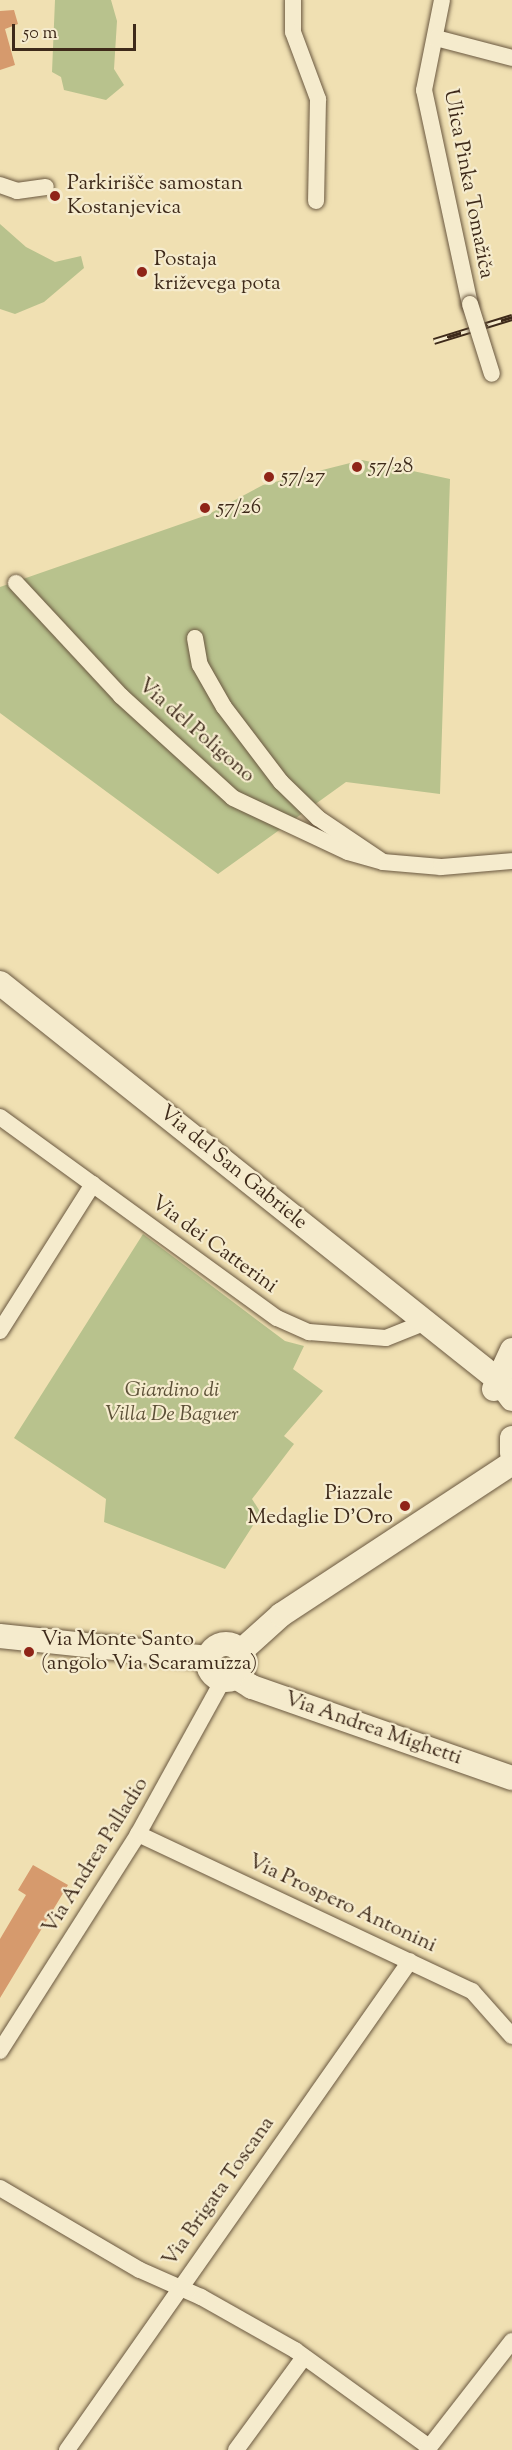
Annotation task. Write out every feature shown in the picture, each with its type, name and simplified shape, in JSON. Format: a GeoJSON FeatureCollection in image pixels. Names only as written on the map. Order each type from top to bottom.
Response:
{"type":"FeatureCollection","features":[{"type":"Feature","properties":{"kind":"main road","name":"Via del San Gabriele"},"geometry":{"type":"LineString","coordinates":[[0,983],[426,1322],[501,1389],[512,1413]]}},
{"type":"Feature","properties":{"kind":"main road"},"geometry":{"type":"LineString","coordinates":[[501,1389],[512,1350]]}},
{"type":"Feature","properties":{"kind":"main road"},"geometry":{"type":"LineString","coordinates":[[512,1438],[512,1453]]}},
{"type":"Feature","properties":{"kind":"main road"},"geometry":{"type":"LineString","coordinates":[[241,1652],[281,1616],[512,1463]]}},
{"type":"Feature","properties":{"kind":"main road"},"geometry":{"type":"LineString","coordinates":[[0,1636],[208,1658],[223,1644],[241,1652]]}},
{"type":"Feature","properties":{"kind":"main road"},"geometry":{"type":"LineString","coordinates":[[208,1658],[211,1672],[229,1679],[244,1665],[241,1652]]}},
{"type":"Feature","properties":{"kind":"main road","name":"Via Andrea Mighetti"},"geometry":{"type":"LineString","coordinates":[[229,1679],[512,1778]]}},
{"type":"Feature","properties":{"kind":"street"},"geometry":{"type":"LineString","coordinates":[[293,0],[293,32],[318,99],[316,201]]}},
{"type":"Feature","properties":{"kind":"street","name":"Ulica Pinka Tomažiča"},"geometry":{"type":"LineString","coordinates":[[442,0],[424,90],[470,304],[492,374]]}},
{"type":"Feature","properties":{"kind":"street"},"geometry":{"type":"LineString","coordinates":[[436,38],[512,58]]}},
{"type":"Feature","properties":{"kind":"street"},"geometry":{"type":"LineString","coordinates":[[0,184],[17,191],[46,187]]}},
{"type":"Feature","properties":{"kind":"street","name":"Via del Poligono"},"geometry":{"type":"LineString","coordinates":[[16,583],[121,696],[233,798],[348,852],[383,862],[441,867],[512,861]]}},
{"type":"Feature","properties":{"kind":"street"},"geometry":{"type":"LineString","coordinates":[[195,638],[210,685],[281,782],[318,818],[383,862]]}},
{"type":"Feature","properties":{"kind":"street","name":"Via dei Catterini"},"geometry":{"type":"LineString","coordinates":[[0,1117],[277,1318],[309,1332],[386,1338],[426,1322]]}},
{"type":"Feature","properties":{"kind":"street"},"geometry":{"type":"LineString","coordinates":[[0,1331],[93,1184]]}},
{"type":"Feature","properties":{"kind":"street","name":"Via Andrea Palladio"},"geometry":{"type":"LineString","coordinates":[[0,2051],[138,1834],[229,1679]]}},
{"type":"Feature","properties":{"kind":"street","name":"Via Prospero Antonini"},"geometry":{"type":"LineString","coordinates":[[138,1834],[472,1990],[512,2036]]}},
{"type":"Feature","properties":{"kind":"street","name":"Via Brigata Toscana"},"geometry":{"type":"LineString","coordinates":[[67,2450],[178,2287],[410,1961]]}},
{"type":"Feature","properties":{"kind":"street"},"geometry":{"type":"LineString","coordinates":[[0,2188],[140,2270],[178,2287],[304,2357],[428,2448],[512,2341]]}},
{"type":"Feature","properties":{"kind":"street"},"geometry":{"type":"LineString","coordinates":[[236,2450],[304,2357]]}},
{"type":"Feature","properties":{"kind":"green space"},"geometry":{"type":"Polygon","coordinates":[[[55,0],[111,0],[117,21],[114,69],[124,85],[106,100],[64,90],[61,77],[52,72],[55,0]]]}},
{"type":"Feature","properties":{"kind":"green space"},"geometry":{"type":"Polygon","coordinates":[[[0,224],[26,247],[55,262],[81,256],[84,268],[44,302],[15,314],[0,309],[0,224]]]}},
{"type":"Feature","properties":{"kind":"green space"},"geometry":{"type":"Polygon","coordinates":[[[362,460],[450,479],[440,794],[346,782],[218,874],[0,713],[0,587],[207,515],[263,485],[362,460]]]}},
{"type":"Feature","properties":{"kind":"green space","name":"Giardino di Villa De Baguer"},"geometry":{"type":"Polygon","coordinates":[[[143,1234],[285,1341],[304,1346],[293,1369],[323,1391],[284,1436],[294,1444],[252,1499],[261,1513],[225,1569],[104,1522],[106,1499],[14,1438],[143,1234]]]}},
{"type":"Feature","properties":{"kind":"building"},"geometry":{"type":"Polygon","coordinates":[[[14,10],[18,24],[5,29],[15,65],[0,70],[0,11],[14,10]]]}},
{"type":"Feature","properties":{"kind":"building"},"geometry":{"type":"Polygon","coordinates":[[[33,1865],[68,1885],[0,1998],[0,1939],[26,1895],[18,1890],[33,1865]]]}},
{"type":"Feature","properties":{"kind":"railway"},"geometry":{"type":"LineString","coordinates":[[434,341],[512,317]]}},
{"type":"Feature","properties":{"kind":"place","name":"Parkirišče samostan Kostanjevica"},"geometry":{"type":"Point","coordinates":[55,196]}},
{"type":"Feature","properties":{"kind":"place","name":"Postaja križevega pota"},"geometry":{"type":"Point","coordinates":[142,272]}},
{"type":"Feature","properties":{"kind":"place","name":"57/28"},"geometry":{"type":"Point","coordinates":[357,467]}},
{"type":"Feature","properties":{"kind":"place","name":"57/27"},"geometry":{"type":"Point","coordinates":[269,477]}},
{"type":"Feature","properties":{"kind":"place","name":"57/26"},"geometry":{"type":"Point","coordinates":[205,508]}},
{"type":"Feature","properties":{"kind":"place","name":"Piazzale Medaglie D'Oro"},"geometry":{"type":"Point","coordinates":[405,1506]}},
{"type":"Feature","properties":{"kind":"place","name":"Via Monte Santo (angolo Via Scaramuzza)"},"geometry":{"type":"Point","coordinates":[29,1652]}}]}
